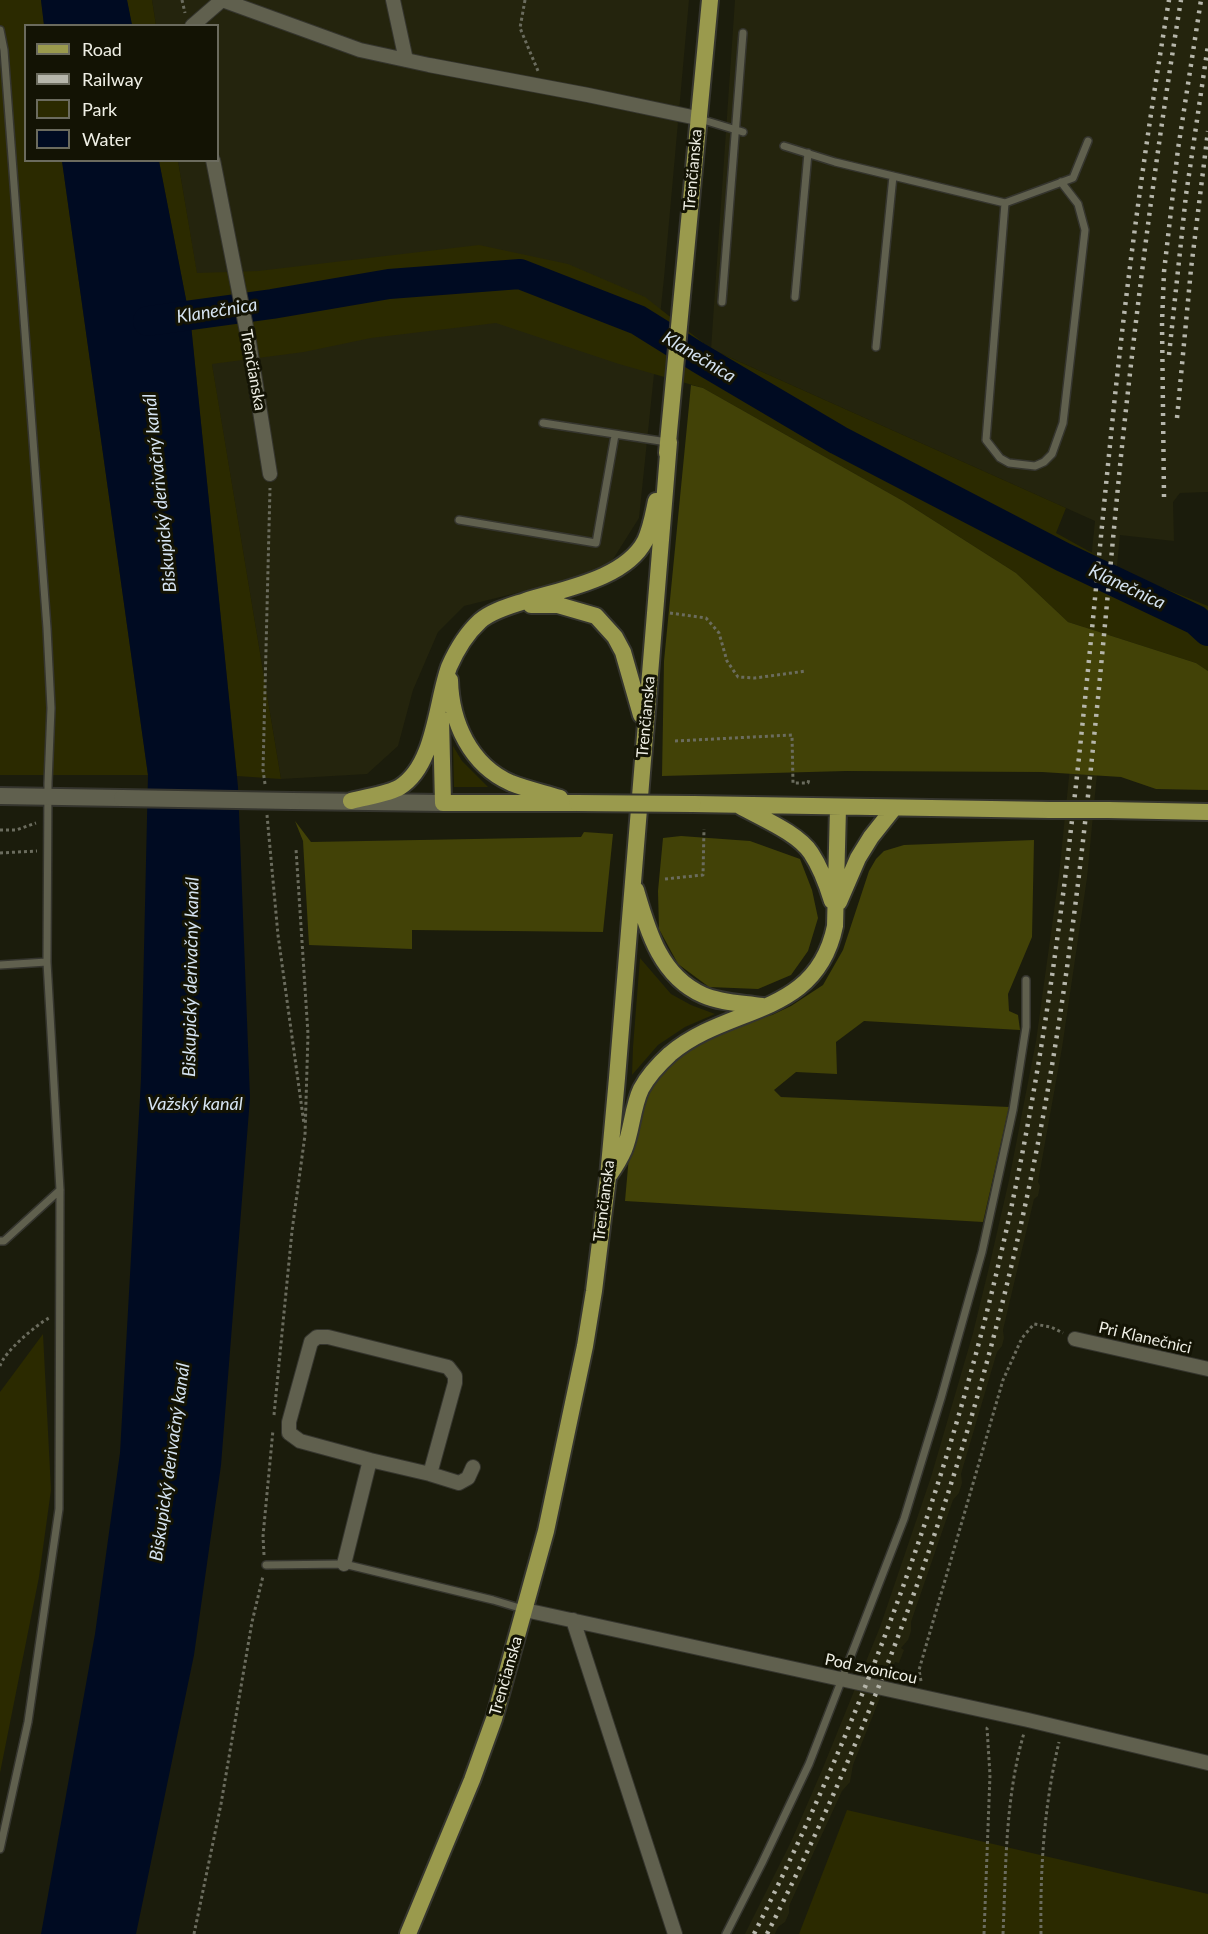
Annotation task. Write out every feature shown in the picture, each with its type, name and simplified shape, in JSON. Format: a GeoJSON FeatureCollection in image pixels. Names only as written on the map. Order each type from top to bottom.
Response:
{"type":"FeatureCollection","features":[{"type":"Feature","properties":{"kind":"main road","name":"Trenčianska"},"geometry":{"type":"LineString","coordinates":[[408,1934],[431,1883],[487,1739],[546,1532],[585,1346],[608,1177],[679,319],[710,0]]}},
{"type":"Feature","properties":{"kind":"main road"},"geometry":{"type":"LineString","coordinates":[[351,801],[399,788],[415,773],[423,759],[449,667],[461,645],[481,620],[512,605],[609,574],[636,553],[644,543],[651,527],[669,442]]}},
{"type":"Feature","properties":{"kind":"main road"},"geometry":{"type":"LineString","coordinates":[[512,605],[558,605],[596,616],[615,637],[623,652],[635,688],[645,731]]}},
{"type":"Feature","properties":{"kind":"main road"},"geometry":{"type":"LineString","coordinates":[[449,667],[450,699],[456,720],[477,759],[513,784],[577,803]]}},
{"type":"Feature","properties":{"kind":"main road"},"geometry":{"type":"LineString","coordinates":[[440,700],[443,803]]}},
{"type":"Feature","properties":{"kind":"main road"},"geometry":{"type":"LineString","coordinates":[[0,796],[1208,812]]}},
{"type":"Feature","properties":{"kind":"main road"},"geometry":{"type":"LineString","coordinates":[[738,806],[799,840],[811,852],[824,876],[835,911]]}},
{"type":"Feature","properties":{"kind":"main road"},"geometry":{"type":"LineString","coordinates":[[608,1177],[624,1150],[641,1090],[661,1063],[683,1044],[792,993],[812,976],[822,963],[832,940],[835,911],[838,808]]}},
{"type":"Feature","properties":{"kind":"main road"},"geometry":{"type":"LineString","coordinates":[[835,911],[858,858],[894,808]]}},
{"type":"Feature","properties":{"kind":"main road"},"geometry":{"type":"LineString","coordinates":[[633,879],[648,932],[660,956],[673,974],[704,996],[721,1001],[763,1006]]}},
{"type":"Feature","properties":{"kind":"street","name":"Trenčianska"},"geometry":{"type":"LineString","coordinates":[[194,24],[222,0],[254,6],[360,50],[698,118]]}},
{"type":"Feature","properties":{"kind":"street"},"geometry":{"type":"LineString","coordinates":[[393,0],[406,60]]}},
{"type":"Feature","properties":{"kind":"street","name":"Trenčianska"},"geometry":{"type":"LineString","coordinates":[[213,162],[249,342],[270,474]]}},
{"type":"Feature","properties":{"kind":"street"},"geometry":{"type":"LineString","coordinates":[[430,1474],[455,1383],[455,1376],[448,1367],[328,1337],[317,1337],[311,1342],[289,1422],[289,1433],[300,1441],[459,1483],[468,1478],[473,1467]]}},
{"type":"Feature","properties":{"kind":"street","name":"Pri Klanečnici"},"geometry":{"type":"LineString","coordinates":[[1075,1339],[1208,1369]]}},
{"type":"Feature","properties":{"kind":"street"},"geometry":{"type":"LineString","coordinates":[[344,1564],[370,1460]]}},
{"type":"Feature","properties":{"kind":"street","name":"Pod zvonicou"},"geometry":{"type":"LineString","coordinates":[[525,1610],[1028,1720],[1208,1763]]}},
{"type":"Feature","properties":{"kind":"street"},"geometry":{"type":"LineString","coordinates":[[573,1620],[675,1934]]}},
{"type":"Feature","properties":{"kind":"lane"},"geometry":{"type":"LineString","coordinates":[[0,30],[4,50],[47,628],[51,708],[47,962],[60,1190],[59,1509],[28,1722],[0,1849]]}},
{"type":"Feature","properties":{"kind":"lane"},"geometry":{"type":"LineString","coordinates":[[722,303],[743,33]]}},
{"type":"Feature","properties":{"kind":"lane"},"geometry":{"type":"LineString","coordinates":[[698,118],[743,132]]}},
{"type":"Feature","properties":{"kind":"lane"},"geometry":{"type":"LineString","coordinates":[[784,146],[893,176],[1005,203],[1073,178],[1088,141]]}},
{"type":"Feature","properties":{"kind":"lane"},"geometry":{"type":"LineString","coordinates":[[795,297],[807,153]]}},
{"type":"Feature","properties":{"kind":"lane"},"geometry":{"type":"LineString","coordinates":[[876,347],[893,176]]}},
{"type":"Feature","properties":{"kind":"lane"},"geometry":{"type":"LineString","coordinates":[[1005,203],[986,440],[1000,458],[1009,463],[1035,466],[1044,462],[1052,454],[1063,423],[1085,230],[1077,204],[1061,182]]}},
{"type":"Feature","properties":{"kind":"lane"},"geometry":{"type":"LineString","coordinates":[[543,423],[669,442]]}},
{"type":"Feature","properties":{"kind":"lane"},"geometry":{"type":"LineString","coordinates":[[459,520],[596,543],[615,435]]}},
{"type":"Feature","properties":{"kind":"lane"},"geometry":{"type":"LineString","coordinates":[[0,965],[47,962]]}},
{"type":"Feature","properties":{"kind":"lane"},"geometry":{"type":"LineString","coordinates":[[726,1934],[809,1764],[904,1519],[982,1252],[1013,1110],[1026,1026],[1026,980]]}},
{"type":"Feature","properties":{"kind":"lane"},"geometry":{"type":"LineString","coordinates":[[0,1241],[4,1241],[60,1190]]}},
{"type":"Feature","properties":{"kind":"lane"},"geometry":{"type":"LineString","coordinates":[[266,1565],[344,1564],[493,1600],[525,1610]]}},
{"type":"Feature","properties":{"kind":"path"},"geometry":{"type":"LineString","coordinates":[[525,0],[520,28],[544,87]]}},
{"type":"Feature","properties":{"kind":"path"},"geometry":{"type":"LineString","coordinates":[[668,613],[706,618],[719,633],[727,661],[738,678],[806,671]]}},
{"type":"Feature","properties":{"kind":"path"},"geometry":{"type":"LineString","coordinates":[[675,741],[792,735],[793,783],[808,783],[808,779]]}},
{"type":"Feature","properties":{"kind":"path"},"geometry":{"type":"LineString","coordinates":[[0,830],[16,830],[48,819]]}},
{"type":"Feature","properties":{"kind":"path"},"geometry":{"type":"LineString","coordinates":[[665,879],[703,875],[704,829]]}},
{"type":"Feature","properties":{"kind":"path"},"geometry":{"type":"LineString","coordinates":[[194,1934],[221,1803],[252,1622],[266,1565],[262,1536],[292,1231],[305,1135],[308,1034],[296,849]]}},
{"type":"Feature","properties":{"kind":"path"},"geometry":{"type":"LineString","coordinates":[[0,853],[48,850]]}},
{"type":"Feature","properties":{"kind":"path"},"geometry":{"type":"LineString","coordinates":[[0,1366],[25,1337],[47,1319],[59,1313]]}},
{"type":"Feature","properties":{"kind":"path"},"geometry":{"type":"LineString","coordinates":[[923,1698],[919,1670],[1004,1380],[1022,1338],[1034,1324],[1051,1327],[1075,1339]]}},
{"type":"Feature","properties":{"kind":"path"},"geometry":{"type":"LineString","coordinates":[[984,1934],[990,1775],[987,1728],[995,1713]]}},
{"type":"Feature","properties":{"kind":"path"},"geometry":{"type":"LineString","coordinates":[[1003,1934],[1009,1824],[1016,1761],[1028,1720]]}},
{"type":"Feature","properties":{"kind":"path"},"geometry":{"type":"LineString","coordinates":[[1041,1934],[1040,1888],[1044,1830],[1051,1777],[1063,1729]]}},
{"type":"Feature","properties":{"kind":"shaded area"},"geometry":{"type":"Polygon","coordinates":[[[152,0],[689,0],[664,278],[639,518],[610,564],[561,582],[464,606],[438,632],[413,690],[398,746],[367,774],[281,779],[178,162],[219,162],[219,24],[156,24],[152,0]]]}},
{"type":"Feature","properties":{"kind":"shaded area"},"geometry":{"type":"Polygon","coordinates":[[[735,0],[1208,0],[1208,492],[1180,493],[1173,502],[1174,541],[1120,535],[1087,878],[1062,1048],[1038,1182],[1040,1186],[1038,1196],[1034,1199],[1003,1330],[1004,1338],[997,1352],[961,1474],[962,1483],[959,1493],[953,1500],[911,1622],[908,1640],[901,1648],[904,1650],[899,1663],[895,1662],[892,1668],[853,1765],[850,1782],[842,1791],[789,1906],[785,1922],[778,1927],[775,1934],[745,1934],[790,1844],[880,1627],[931,1477],[973,1333],[1009,1180],[1036,1041],[1059,875],[1095,521],[711,349],[735,0]]]}},
{"type":"Feature","properties":{"kind":"shaded area"},"geometry":{"type":"Polygon","coordinates":[[[691,385],[703,388],[903,501],[1016,573],[1068,622],[1196,663],[1208,671],[1208,790],[1156,789],[1121,777],[1042,772],[846,771],[662,776],[664,661],[691,385]]]}},
{"type":"Feature","properties":{"kind":"shaded area"},"geometry":{"type":"Polygon","coordinates":[[[295,821],[311,842],[581,837],[584,832],[613,834],[603,932],[412,930],[412,949],[309,945],[303,841],[295,821]]]}},
{"type":"Feature","properties":{"kind":"shaded area"},"geometry":{"type":"Polygon","coordinates":[[[681,836],[750,841],[800,859],[812,890],[818,918],[808,951],[791,975],[758,989],[709,987],[678,964],[659,929],[658,891],[663,838],[681,836]]]}},
{"type":"Feature","properties":{"kind":"shaded area"},"geometry":{"type":"Polygon","coordinates":[[[1034,840],[1032,937],[1008,994],[1009,1011],[1018,1015],[1020,1030],[864,1021],[836,1042],[837,1074],[796,1072],[774,1090],[781,1097],[1009,1107],[983,1222],[625,1201],[629,1156],[646,1090],[687,1047],[736,1025],[772,1015],[791,1006],[823,985],[843,950],[869,871],[884,851],[904,845],[1034,840]]]}},
{"type":"Feature","properties":{"kind":"green space"},"geometry":{"type":"Polygon","coordinates":[[[0,0],[41,0],[44,24],[24,24],[24,162],[62,162],[148,775],[0,775],[0,0]]]}},
{"type":"Feature","properties":{"kind":"green space"},"geometry":{"type":"Polygon","coordinates":[[[127,0],[152,0],[156,24],[132,24],[127,0]]]}},
{"type":"Feature","properties":{"kind":"green space"},"geometry":{"type":"Polygon","coordinates":[[[159,162],[178,162],[197,273],[258,271],[479,245],[568,264],[645,297],[711,349],[1066,508],[1056,533],[1134,576],[1208,606],[1208,671],[1196,663],[1068,622],[1016,573],[903,501],[703,388],[619,364],[496,323],[371,338],[304,352],[212,364],[281,779],[237,776],[191,325],[159,162]]]}},
{"type":"Feature","properties":{"kind":"green space"},"geometry":{"type":"Polygon","coordinates":[[[453,746],[462,761],[488,787],[454,787],[453,746]]]}},
{"type":"Feature","properties":{"kind":"green space"},"geometry":{"type":"Polygon","coordinates":[[[640,958],[671,994],[715,1014],[685,1027],[658,1045],[632,1075],[633,1047],[640,958]]]}},
{"type":"Feature","properties":{"kind":"green space"},"geometry":{"type":"Polygon","coordinates":[[[43,1334],[51,1490],[39,1577],[0,1773],[0,1392],[43,1334]]]}},
{"type":"Feature","properties":{"kind":"green space"},"geometry":{"type":"Polygon","coordinates":[[[847,1810],[1208,1894],[1208,1934],[799,1934],[847,1810]]]}},
{"type":"Feature","properties":{"kind":"water"},"geometry":{"type":"Polygon","coordinates":[[[41,0],[127,0],[132,24],[44,24],[41,0]]]}},
{"type":"Feature","properties":{"kind":"water","name":"Važský kanál"},"geometry":{"type":"Polygon","coordinates":[[[62,162],[159,162],[191,325],[238,787],[250,1098],[221,1465],[194,1655],[136,1934],[41,1934],[95,1634],[120,1453],[141,1079],[148,775],[62,162]]]}},
{"type":"Feature","properties":{"kind":"waterway","name":"Klanečnica"},"geometry":{"type":"LineString","coordinates":[[148,321],[272,304],[389,284],[520,274],[638,320],[838,440],[1063,557],[1196,620],[1208,631]]}},
{"type":"Feature","properties":{"kind":"railway"},"geometry":{"type":"LineString","coordinates":[[754,1934],[845,1737],[922,1533],[955,1429],[984,1325],[1009,1219],[1030,1112],[1058,934],[1079,755],[1126,297],[1169,0]]}},
{"type":"Feature","properties":{"kind":"railway"},"geometry":{"type":"LineString","coordinates":[[767,1934],[814,1837],[897,1639],[966,1435],[995,1332],[1020,1227],[1042,1122],[1069,956],[1089,790],[1134,342],[1155,171],[1181,0]]}},
{"type":"Feature","properties":{"kind":"railway"},"geometry":{"type":"LineString","coordinates":[[1164,497],[1162,323],[1164,272],[1178,149],[1201,0]]}},
{"type":"Feature","properties":{"kind":"railway"},"geometry":{"type":"LineString","coordinates":[[1169,355],[1186,195],[1208,45]]}},
{"type":"Feature","properties":{"kind":"railway"},"geometry":{"type":"LineString","coordinates":[[1177,418],[1191,269],[1208,131]]}},
{"type":"Feature","properties":{"kind":"water label","name":"Biskupický derivačný kanál"},"geometry":{"type":"Point","coordinates":[160,493]}},
{"type":"Feature","properties":{"kind":"water label","name":"Biskupický derivačný kanál"},"geometry":{"type":"Point","coordinates":[191,977]}},
{"type":"Feature","properties":{"kind":"water label","name":"Biskupický derivačný kanál"},"geometry":{"type":"Point","coordinates":[170,1462]}}]}
